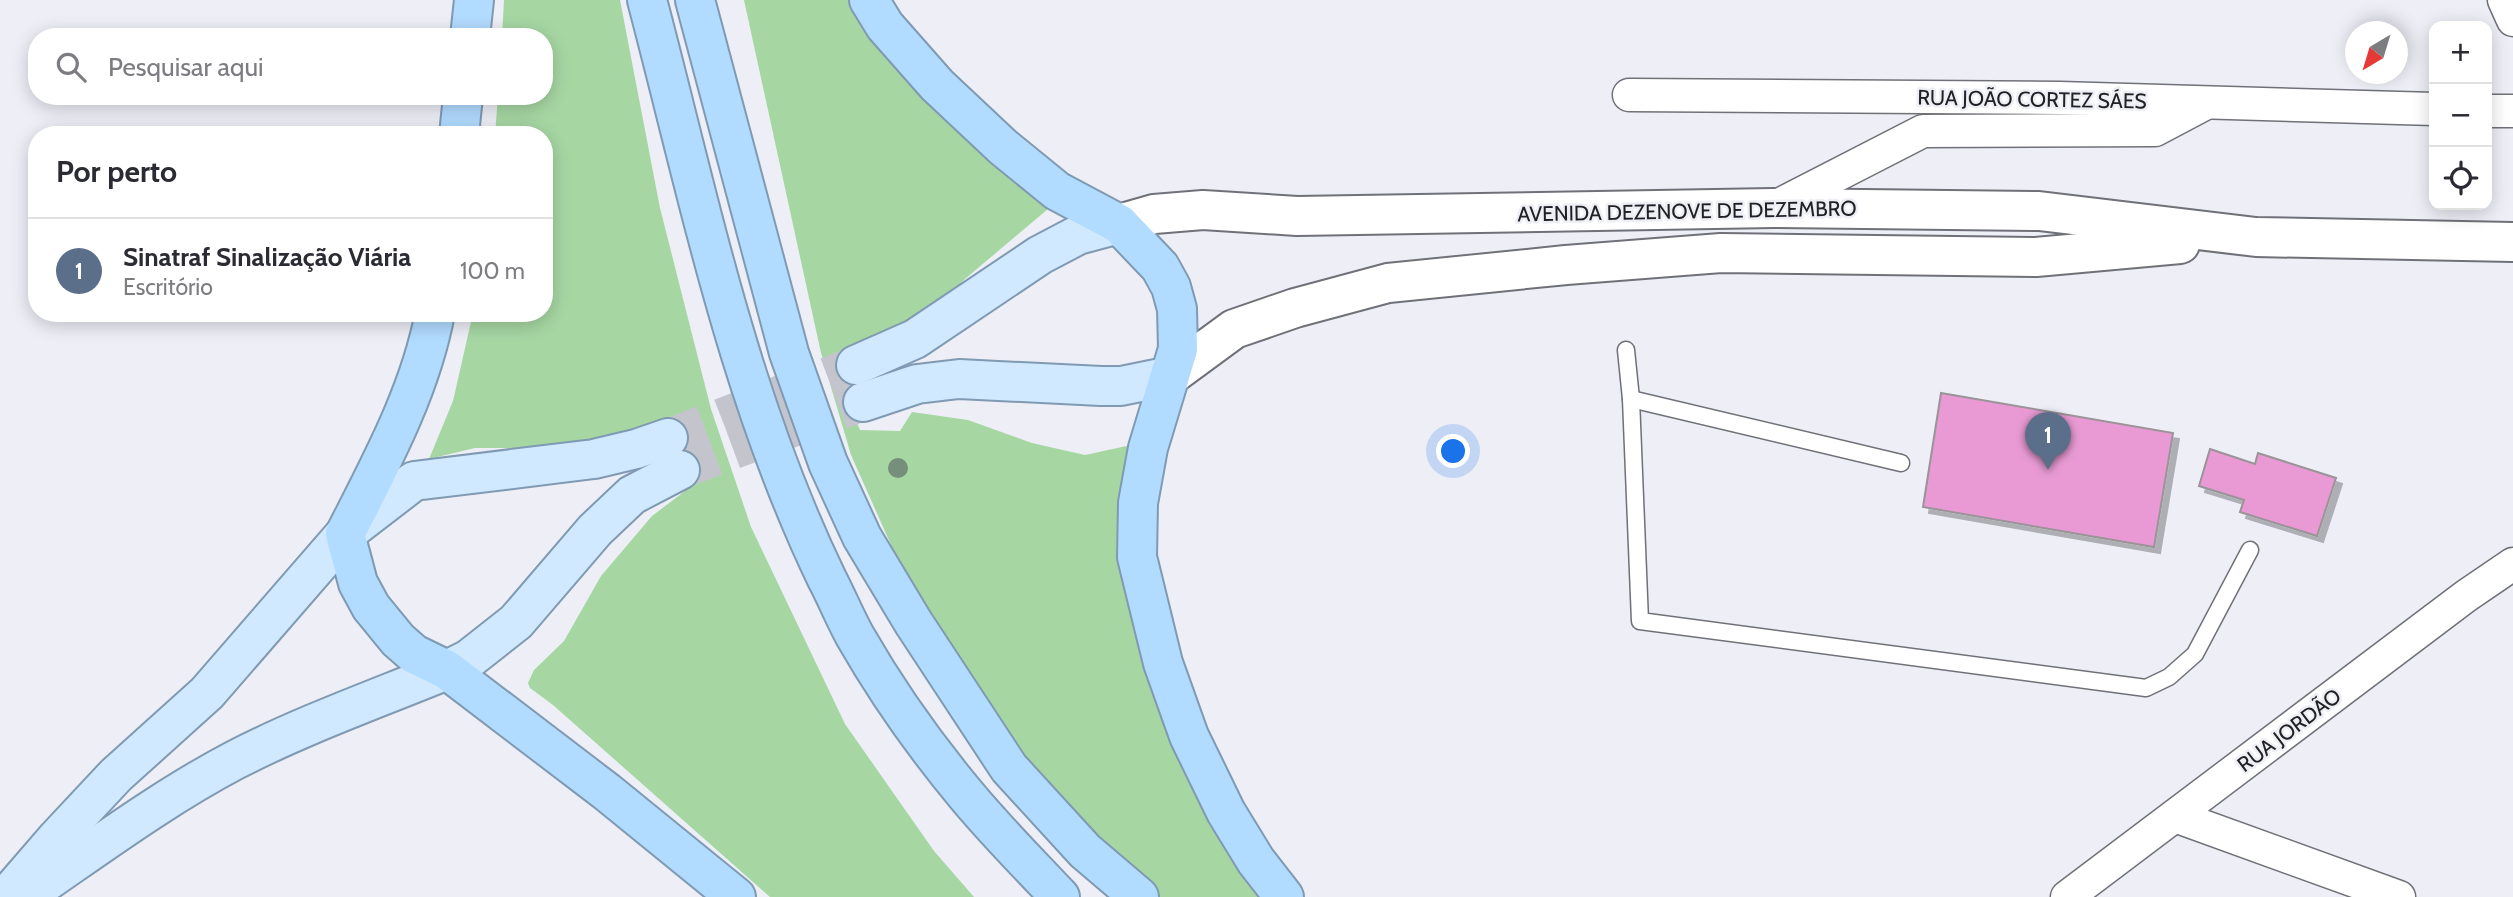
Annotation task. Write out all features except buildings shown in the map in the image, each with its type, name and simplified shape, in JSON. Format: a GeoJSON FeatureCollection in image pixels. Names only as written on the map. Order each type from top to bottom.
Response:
{"type":"FeatureCollection","features":[{"type":"Feature","properties":{"kind":"highway"},"geometry":{"type":"LineString","coordinates":[[471,28],[474,0]]}},
{"type":"Feature","properties":{"kind":"highway"},"geometry":{"type":"LineString","coordinates":[[647,0],[704,229],[745,373],[778,468],[804,530],[855,636],[906,716],[968,797],[1060,897]]}},
{"type":"Feature","properties":{"kind":"highway"},"geometry":{"type":"LineString","coordinates":[[695,0],[789,353],[828,463],[862,537],[913,622],[1009,768],[1086,851],[1139,897]]}},
{"type":"Feature","properties":{"kind":"highway"},"geometry":{"type":"LineString","coordinates":[[869,0],[885,26],[937,85],[1003,147],[1057,191],[1119,224],[1160,267],[1171,287],[1180,333],[1178,349],[1148,448],[1138,503],[1137,557],[1163,663],[1189,736],[1226,812],[1256,861],[1284,897]]}},
{"type":"Feature","properties":{"kind":"highway"},"geometry":{"type":"LineString","coordinates":[[460,126],[462,105]]}},
{"type":"Feature","properties":{"kind":"highway"},"geometry":{"type":"LineString","coordinates":[[434,322],[431,337],[396,434],[345,534],[358,583],[389,632],[414,654],[447,670],[607,792],[736,897]]}},
{"type":"Feature","properties":{"kind":"main road","name":"AVENIDA DEZENOVE DE DEZEMBRO"},"geometry":{"type":"LineString","coordinates":[[1119,224],[1154,214],[1203,210],[1297,216],[1773,208],[2039,211],[2256,237],[2513,242]]}},
{"type":"Feature","properties":{"kind":"main road"},"geometry":{"type":"LineString","coordinates":[[1119,224],[1078,235],[1040,255],[915,339],[859,384],[917,384],[958,379],[1121,386],[1170,376]]}},
{"type":"Feature","properties":{"kind":"main road","name":"AVENIDA DEZENOVE DE DEZEMBRO"},"geometry":{"type":"LineString","coordinates":[[1170,376],[1234,329],[1295,308],[1388,283],[1721,253],[2036,257],[2256,237]]}},
{"type":"Feature","properties":{"kind":"main road"},"geometry":{"type":"LineString","coordinates":[[6,897],[116,775],[207,692],[345,534],[414,481],[594,458],[636,449],[674,454],[595,530],[516,622],[469,659],[284,736],[232,762],[156,807],[24,897]]}},
{"type":"Feature","properties":{"kind":"street"},"geometry":{"type":"LineString","coordinates":[[2504,0],[2513,20]]}},
{"type":"Feature","properties":{"kind":"street","name":"RUA JOÃO CORTEZ SÁES"},"geometry":{"type":"LineString","coordinates":[[1629,95],[2046,98],[2429,109]]}},
{"type":"Feature","properties":{"kind":"street"},"geometry":{"type":"LineString","coordinates":[[1773,208],[1923,131],[2155,130],[2207,102]]}},
{"type":"Feature","properties":{"kind":"street"},"geometry":{"type":"LineString","coordinates":[[2492,111],[2513,111]]}},
{"type":"Feature","properties":{"kind":"street","name":"RUA JORDÃO"},"geometry":{"type":"LineString","coordinates":[[2067,897],[2466,596],[2513,564]]}},
{"type":"Feature","properties":{"kind":"street"},"geometry":{"type":"LineString","coordinates":[[2175,816],[2399,897]]}},
{"type":"Feature","properties":{"kind":"lane"},"geometry":{"type":"LineString","coordinates":[[1626,350],[1631,399],[1640,621],[2146,688],[2169,677],[2195,654],[2250,550]]}},
{"type":"Feature","properties":{"kind":"lane"},"geometry":{"type":"LineString","coordinates":[[1631,399],[1901,463]]}},
{"type":"Feature","properties":{"kind":"green space"},"geometry":{"type":"Polygon","coordinates":[[[504,0],[620,0],[660,208],[711,409],[751,527],[845,724],[934,851],[974,897],[770,897],[553,705],[530,688],[528,683],[534,670],[564,641],[601,576],[652,516],[689,488],[666,430],[546,448],[475,448],[429,459],[453,401],[471,322],[553,322],[553,126],[496,126],[497,105],[553,105],[553,28],[502,28],[504,0]]]}},
{"type":"Feature","properties":{"kind":"green space"},"geometry":{"type":"Polygon","coordinates":[[[744,0],[862,0],[1055,203],[965,279],[923,322],[872,343],[842,385],[860,430],[900,431],[912,412],[968,420],[1032,443],[1085,455],[1136,444],[1123,501],[1212,818],[1259,897],[1151,897],[1020,761],[931,626],[851,455],[821,353],[744,0]]]}},
{"type":"Feature","properties":{"kind":"tunnel"},"geometry":{"type":"LineString","coordinates":[[668,438],[856,365]]}},
{"type":"Feature","properties":{"kind":"tunnel"},"geometry":{"type":"LineString","coordinates":[[680,470],[863,402]]}},
{"type":"Feature","properties":{"kind":"place","name":"Sinatraf Sinalização Viária"},"geometry":{"type":"Point","coordinates":[2048,470]}}]}
